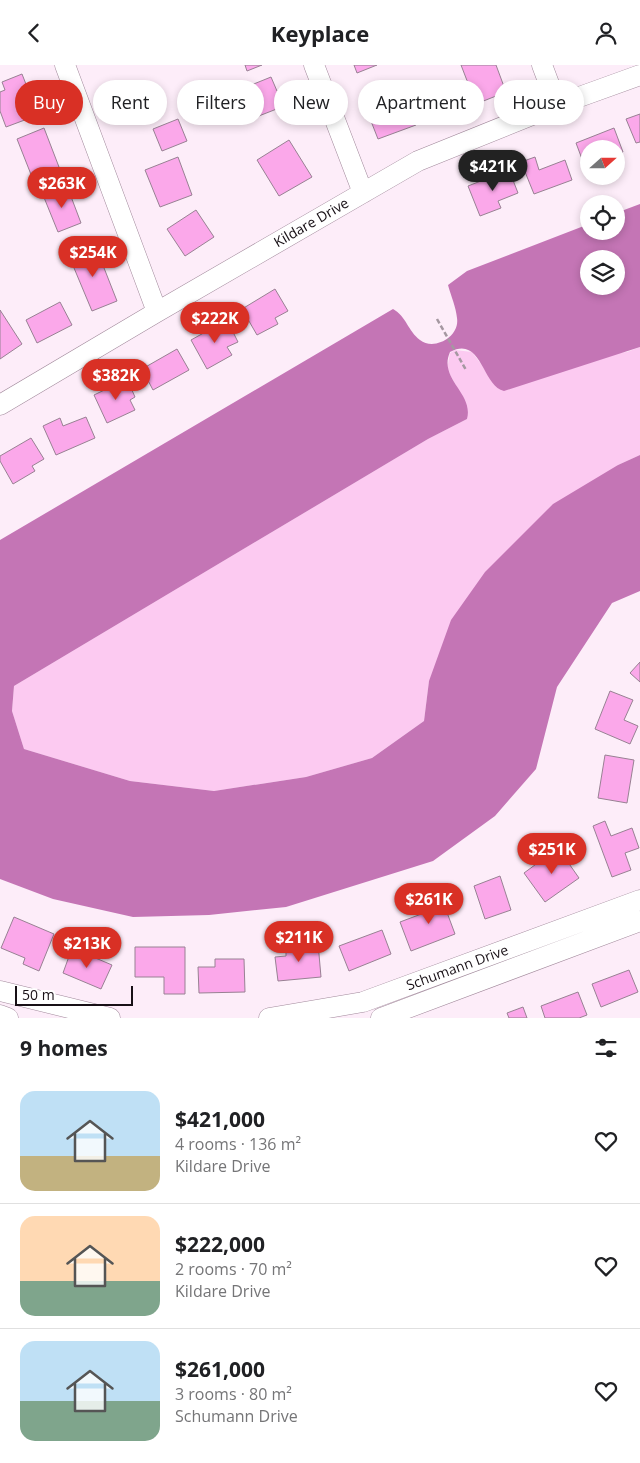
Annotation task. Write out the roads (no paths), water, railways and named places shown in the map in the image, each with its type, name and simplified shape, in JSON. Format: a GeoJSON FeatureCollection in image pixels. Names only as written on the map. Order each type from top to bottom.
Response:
{"type":"FeatureCollection","features":[{"type":"Feature","properties":{"kind":"street"},"geometry":{"type":"LineString","coordinates":[[65,65],[157,311]]}},
{"type":"Feature","properties":{"kind":"street"},"geometry":{"type":"LineString","coordinates":[[314,65],[363,193]]}},
{"type":"Feature","properties":{"kind":"street"},"geometry":{"type":"LineString","coordinates":[[542,65],[548,80]]}},
{"type":"Feature","properties":{"kind":"street","name":"Kildare Drive"},"geometry":{"type":"LineString","coordinates":[[584,95],[640,75]]}},
{"type":"Feature","properties":{"kind":"street","name":"Kildare Drive"},"geometry":{"type":"LineString","coordinates":[[0,405],[157,311],[418,161],[507,125]]}},
{"type":"Feature","properties":{"kind":"street","name":"Schumann Drive"},"geometry":{"type":"LineString","coordinates":[[269,1018],[363,1002],[640,900]]}},
{"type":"Feature","properties":{"kind":"street","name":"Schumann Drive"},"geometry":{"type":"LineString","coordinates":[[380,1018],[640,921]]}},
{"type":"Feature","properties":{"kind":"street"},"geometry":{"type":"LineString","coordinates":[[0,991],[110,1018]]}},
{"type":"Feature","properties":{"kind":"street"},"geometry":{"type":"LineString","coordinates":[[0,1015],[8,1018]]}}]}
